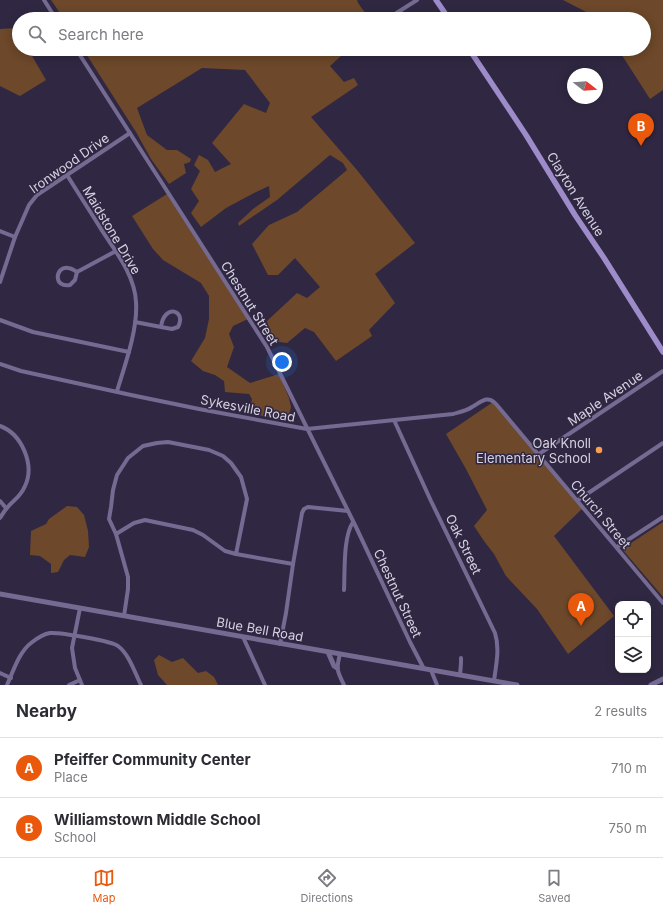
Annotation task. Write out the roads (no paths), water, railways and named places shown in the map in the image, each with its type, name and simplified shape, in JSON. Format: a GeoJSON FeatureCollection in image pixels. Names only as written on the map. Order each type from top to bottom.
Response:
{"type":"FeatureCollection","features":[{"type":"Feature","properties":{"kind":"main road"},"geometry":{"type":"LineString","coordinates":[[436,0],[444,12]]}},
{"type":"Feature","properties":{"kind":"main road","name":"Clayton Avenue"},"geometry":{"type":"LineString","coordinates":[[474,56],[526,135],[575,215],[663,352]]}},
{"type":"Feature","properties":{"kind":"street"},"geometry":{"type":"LineString","coordinates":[[44,0],[52,12]]}},
{"type":"Feature","properties":{"kind":"street"},"geometry":{"type":"LineString","coordinates":[[398,12],[417,0]]}},
{"type":"Feature","properties":{"kind":"street","name":"Chestnut Street"},"geometry":{"type":"LineString","coordinates":[[80,56],[264,341],[424,669]]}},
{"type":"Feature","properties":{"kind":"street","name":"Ironwood Drive"},"geometry":{"type":"LineString","coordinates":[[0,282],[15,236],[29,205],[37,195],[130,133]]}},
{"type":"Feature","properties":{"kind":"street","name":"Maidstone Drive"},"geometry":{"type":"LineString","coordinates":[[67,175],[131,277],[136,302],[135,322],[129,352],[117,392]]}},
{"type":"Feature","properties":{"kind":"street"},"geometry":{"type":"LineString","coordinates":[[0,231],[15,236]]}},
{"type":"Feature","properties":{"kind":"street"},"geometry":{"type":"LineString","coordinates":[[77,272],[66,267],[60,270],[57,278],[62,284],[66,286],[70,285],[75,280],[77,272],[116,251]]}},
{"type":"Feature","properties":{"kind":"street"},"geometry":{"type":"LineString","coordinates":[[135,322],[172,329],[178,327],[181,320],[179,315],[170,311],[167,313],[163,319],[162,327]]}},
{"type":"Feature","properties":{"kind":"street"},"geometry":{"type":"LineString","coordinates":[[0,320],[33,332],[129,352]]}},
{"type":"Feature","properties":{"kind":"street","name":"Sykesville Road"},"geometry":{"type":"LineString","coordinates":[[0,364],[21,371],[117,392],[307,429],[453,414],[466,410],[484,400],[489,399],[493,401]]}},
{"type":"Feature","properties":{"kind":"street","name":"Maple Avenue"},"geometry":{"type":"LineString","coordinates":[[539,454],[663,371]]}},
{"type":"Feature","properties":{"kind":"street","name":"Church Street"},"geometry":{"type":"LineString","coordinates":[[493,401],[578,500],[663,603]]}},
{"type":"Feature","properties":{"kind":"street","name":"Oak Street"},"geometry":{"type":"LineString","coordinates":[[394,420],[495,633],[498,650],[494,681]]}},
{"type":"Feature","properties":{"kind":"street"},"geometry":{"type":"LineString","coordinates":[[0,426],[12,432],[20,443],[27,459],[28,470],[25,485],[19,497],[6,508],[0,518]]}},
{"type":"Feature","properties":{"kind":"street"},"geometry":{"type":"LineString","coordinates":[[124,616],[128,589],[128,577],[116,534],[109,519],[113,490],[117,475],[128,458],[143,446],[156,442],[168,442],[209,450],[223,456],[231,462],[242,477],[247,498],[236,554]]}},
{"type":"Feature","properties":{"kind":"street"},"geometry":{"type":"LineString","coordinates":[[578,500],[663,443]]}},
{"type":"Feature","properties":{"kind":"street"},"geometry":{"type":"LineString","coordinates":[[0,501],[6,508]]}},
{"type":"Feature","properties":{"kind":"street"},"geometry":{"type":"LineString","coordinates":[[280,644],[301,518],[304,509],[313,508],[348,511]]}},
{"type":"Feature","properties":{"kind":"street"},"geometry":{"type":"LineString","coordinates":[[617,547],[663,517]]}},
{"type":"Feature","properties":{"kind":"street"},"geometry":{"type":"LineString","coordinates":[[116,534],[134,523],[145,520],[193,530],[225,551],[293,564]]}},
{"type":"Feature","properties":{"kind":"street"},"geometry":{"type":"LineString","coordinates":[[344,590],[346,542],[353,522]]}},
{"type":"Feature","properties":{"kind":"street","name":"Blue Bell Road"},"geometry":{"type":"LineString","coordinates":[[0,594],[517,685]]}},
{"type":"Feature","properties":{"kind":"street"},"geometry":{"type":"LineString","coordinates":[[80,608],[72,648],[75,668],[82,685]]}},
{"type":"Feature","properties":{"kind":"street"},"geometry":{"type":"LineString","coordinates":[[7,685],[22,653],[29,644],[49,633],[110,642],[118,645],[126,653],[141,685]]}},
{"type":"Feature","properties":{"kind":"street"},"geometry":{"type":"LineString","coordinates":[[243,637],[265,685]]}},
{"type":"Feature","properties":{"kind":"street"},"geometry":{"type":"LineString","coordinates":[[328,652],[344,685]]}},
{"type":"Feature","properties":{"kind":"street"},"geometry":{"type":"LineString","coordinates":[[337,668],[340,654]]}},
{"type":"Feature","properties":{"kind":"street"},"geometry":{"type":"LineString","coordinates":[[460,675],[462,662],[461,658]]}},
{"type":"Feature","properties":{"kind":"street"},"geometry":{"type":"LineString","coordinates":[[431,670],[437,685]]}},
{"type":"Feature","properties":{"kind":"street"},"geometry":{"type":"LineString","coordinates":[[0,673],[10,678]]}},
{"type":"Feature","properties":{"kind":"street"},"geometry":{"type":"LineString","coordinates":[[652,685],[663,679]]}},
{"type":"Feature","properties":{"kind":"street"},"geometry":{"type":"LineString","coordinates":[[69,685],[80,680]]}},
{"type":"Feature","properties":{"kind":"place","name":"Williamstown Middle School"},"geometry":{"type":"Point","coordinates":[641,146]}},
{"type":"Feature","properties":{"kind":"place","name":"Oak Knoll Elementary School"},"geometry":{"type":"Point","coordinates":[599,450]}},
{"type":"Feature","properties":{"kind":"place","name":"Pfeiffer Community Center"},"geometry":{"type":"Point","coordinates":[581,626]}}]}
